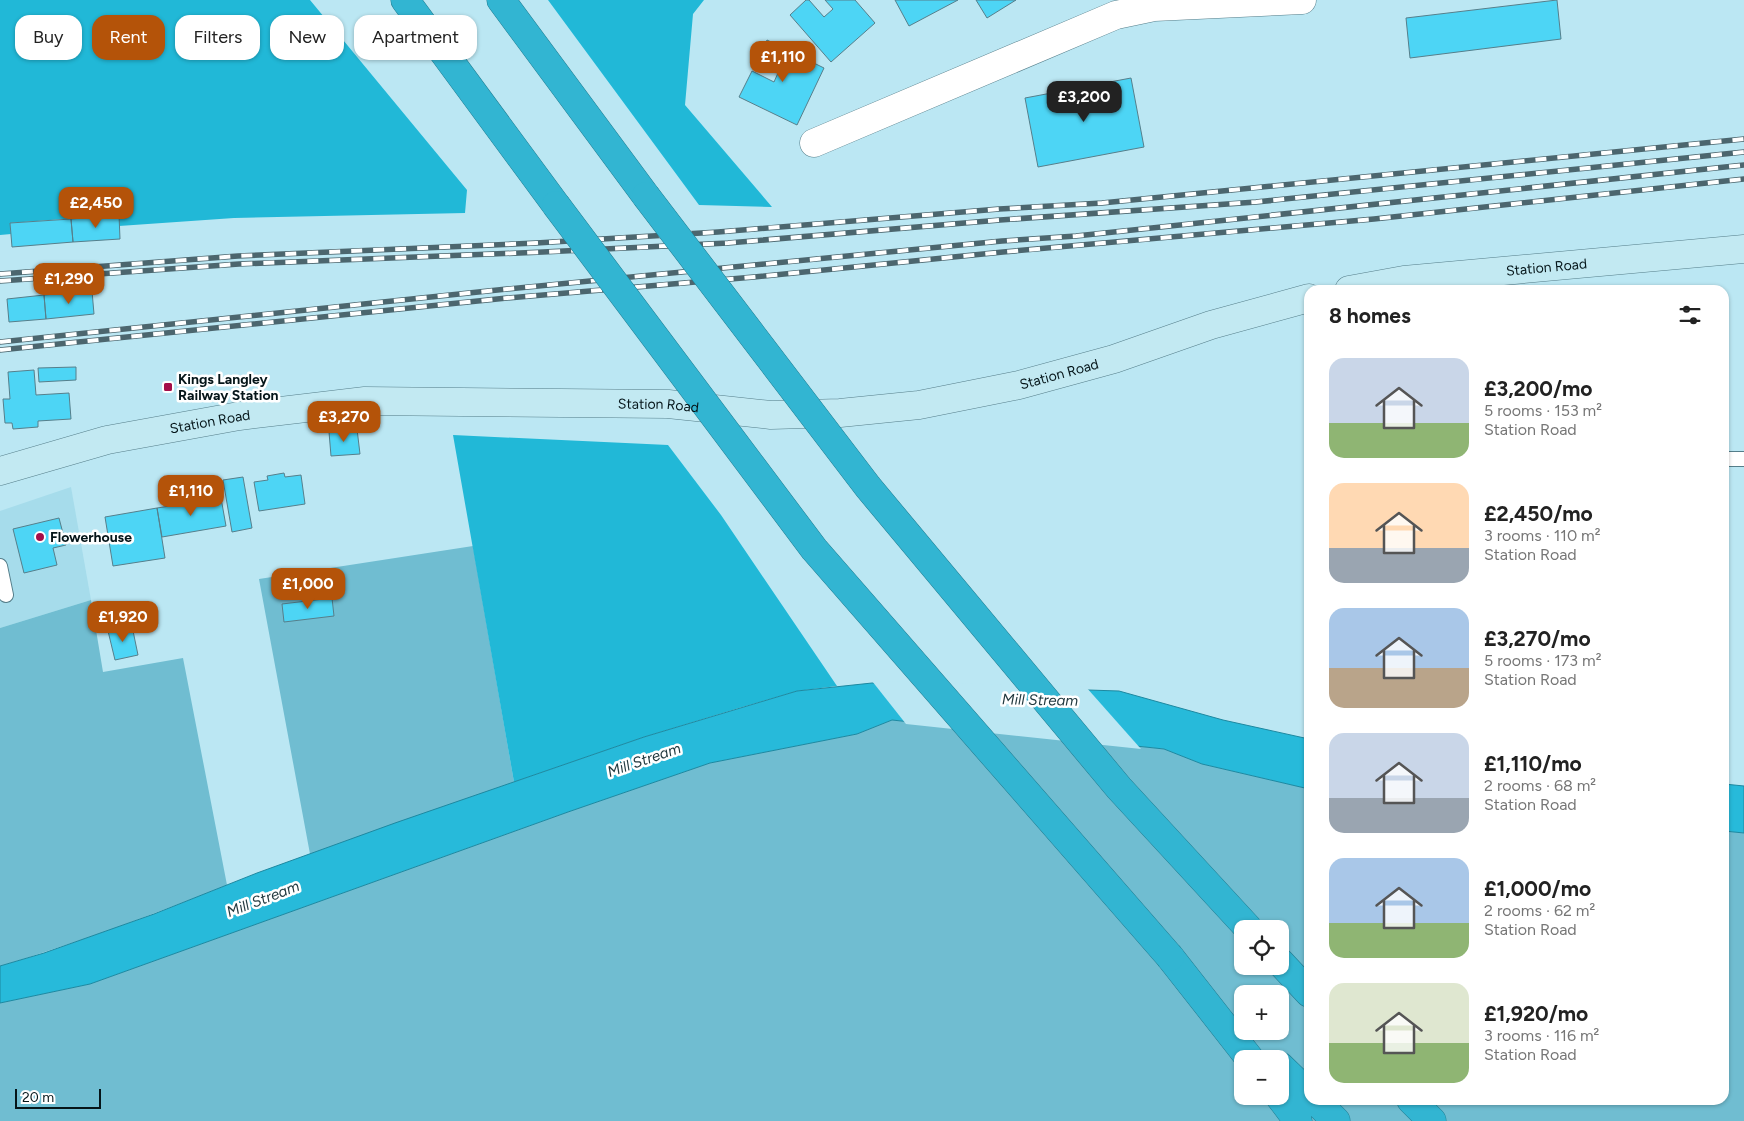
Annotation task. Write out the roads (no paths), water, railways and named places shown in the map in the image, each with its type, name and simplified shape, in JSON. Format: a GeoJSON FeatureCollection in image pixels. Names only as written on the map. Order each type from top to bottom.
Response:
{"type":"FeatureCollection","features":[{"type":"Feature","properties":{"kind":"highway"},"geometry":{"type":"LineString","coordinates":[[405,0],[556,205],[814,548],[1170,957],[1243,1050]]}},
{"type":"Feature","properties":{"kind":"highway"},"geometry":{"type":"LineString","coordinates":[[501,0],[646,196],[874,495],[1119,788],[1241,920]]}},
{"type":"Feature","properties":{"kind":"highway"},"geometry":{"type":"LineString","coordinates":[[1170,957],[1234,1020]]}},
{"type":"Feature","properties":{"kind":"highway"},"geometry":{"type":"LineString","coordinates":[[1289,972],[1304,988]]}},
{"type":"Feature","properties":{"kind":"highway"},"geometry":{"type":"LineString","coordinates":[[1255,1040],[1264,1050]]}},
{"type":"Feature","properties":{"kind":"highway"},"geometry":{"type":"LineString","coordinates":[[1289,1075],[1304,1089]]}},
{"type":"Feature","properties":{"kind":"highway"},"geometry":{"type":"LineString","coordinates":[[1286,1105],[1298,1121]]}},
{"type":"Feature","properties":{"kind":"highway"},"geometry":{"type":"LineString","coordinates":[[1320,1105],[1336,1121]]}},
{"type":"Feature","properties":{"kind":"highway"},"geometry":{"type":"LineString","coordinates":[[1416,1105],[1432,1121]]}},
{"type":"Feature","properties":{"kind":"street"},"geometry":{"type":"LineString","coordinates":[[814,143],[1116,15],[1154,6],[1302,0]]}},
{"type":"Feature","properties":{"kind":"street","name":"Station Road"},"geometry":{"type":"LineString","coordinates":[[1404,285],[1744,249]]}},
{"type":"Feature","properties":{"kind":"street","name":"Station Road"},"geometry":{"type":"LineString","coordinates":[[0,470],[107,440],[239,416],[365,401],[668,404],[771,416],[840,412],[919,404],[1019,385],[1114,359],[1211,325],[1304,299]]}},
{"type":"Feature","properties":{"kind":"lane"},"geometry":{"type":"LineString","coordinates":[[1729,459],[1744,459]]}},
{"type":"Feature","properties":{"kind":"lane"},"geometry":{"type":"LineString","coordinates":[[0,566],[6,595]]}},
{"type":"Feature","properties":{"kind":"water","name":"Mill Stream"},"geometry":{"type":"Polygon","coordinates":[[[872,683],[1119,691],[1223,720],[1304,738],[1304,788],[1202,764],[1164,749],[892,720],[857,734],[710,763],[568,812],[90,984],[0,1003],[0,966],[44,953],[154,914],[257,873],[395,823],[644,737],[797,691],[872,683]]]}},
{"type":"Feature","properties":{"kind":"water"},"geometry":{"type":"Polygon","coordinates":[[[1729,784],[1744,786],[1744,833],[1729,832],[1729,784]]]}},
{"type":"Feature","properties":{"kind":"railway"},"geometry":{"type":"LineString","coordinates":[[0,274],[238,256],[536,243],[718,232],[999,209],[1102,203],[1744,139]]}},
{"type":"Feature","properties":{"kind":"railway"},"geometry":{"type":"LineString","coordinates":[[0,281],[239,264],[728,243],[1000,220],[1256,202],[1744,152]]}},
{"type":"Feature","properties":{"kind":"railway"},"geometry":{"type":"LineString","coordinates":[[0,342],[507,289],[1002,241],[1076,236],[1744,165]]}},
{"type":"Feature","properties":{"kind":"railway"},"geometry":{"type":"LineString","coordinates":[[0,350],[507,298],[754,277],[1003,252],[1374,219],[1744,179]]}},
{"type":"Feature","properties":{"kind":"place","name":"Kings Langley Railway Station"},"geometry":{"type":"Point","coordinates":[168,387]}},
{"type":"Feature","properties":{"kind":"place","name":"Flowerhouse"},"geometry":{"type":"Point","coordinates":[40,537]}}]}
